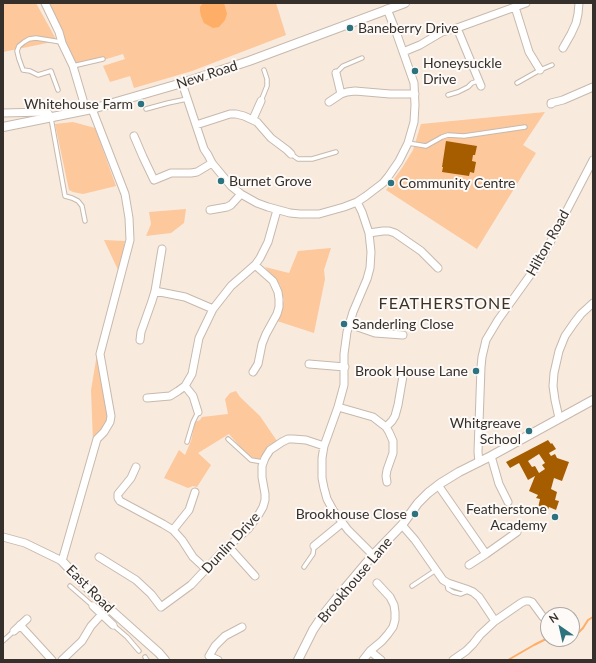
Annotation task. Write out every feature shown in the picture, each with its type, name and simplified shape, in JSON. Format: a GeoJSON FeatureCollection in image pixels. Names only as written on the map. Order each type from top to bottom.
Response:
{"type":"FeatureCollection","features":[{"type":"Feature","properties":{"kind":"street"},"geometry":{"type":"LineString","coordinates":[[45,3],[59,32],[89,110],[125,194],[129,218],[130,240],[100,354],[111,416],[110,422],[104,432],[97,439],[62,561]]}},
{"type":"Feature","properties":{"kind":"street","name":"New Road"},"geometry":{"type":"LineString","coordinates":[[3,128],[89,110],[182,83],[249,62],[405,3]]}},
{"type":"Feature","properties":{"kind":"street"},"geometry":{"type":"LineString","coordinates":[[403,52],[420,45],[442,32],[526,3]]}},
{"type":"Feature","properties":{"kind":"street"},"geometry":{"type":"LineString","coordinates":[[563,48],[576,23],[579,3]]}},
{"type":"Feature","properties":{"kind":"street"},"geometry":{"type":"LineString","coordinates":[[515,7],[529,52],[540,70]]}},
{"type":"Feature","properties":{"kind":"street"},"geometry":{"type":"LineString","coordinates":[[182,83],[204,149],[212,163],[231,186],[241,194],[257,203],[278,210],[300,214],[319,214],[344,207],[357,202],[374,190],[388,177],[399,161],[408,142],[414,122],[414,83],[387,10]]}},
{"type":"Feature","properties":{"kind":"street"},"geometry":{"type":"LineString","coordinates":[[457,28],[479,84]]}},
{"type":"Feature","properties":{"kind":"street"},"geometry":{"type":"LineString","coordinates":[[336,73],[341,94]]}},
{"type":"Feature","properties":{"kind":"street"},"geometry":{"type":"LineString","coordinates":[[551,104],[593,87]]}},
{"type":"Feature","properties":{"kind":"street"},"geometry":{"type":"LineString","coordinates":[[329,102],[341,94],[355,91],[390,94],[415,94]]}},
{"type":"Feature","properties":{"kind":"street"},"geometry":{"type":"LineString","coordinates":[[252,119],[260,101]]}},
{"type":"Feature","properties":{"kind":"street"},"geometry":{"type":"LineString","coordinates":[[3,113],[45,112],[48,113],[51,118]]}},
{"type":"Feature","properties":{"kind":"street"},"geometry":{"type":"LineString","coordinates":[[196,125],[230,114],[236,114],[257,122],[271,138],[291,154]]}},
{"type":"Feature","properties":{"kind":"street"},"geometry":{"type":"LineString","coordinates":[[134,136],[154,180],[171,173],[197,172],[212,163]]}},
{"type":"Feature","properties":{"kind":"street","name":"Hilton Road"},"geometry":{"type":"LineString","coordinates":[[479,462],[478,452],[482,362],[486,340],[498,320],[541,260],[593,160]]}},
{"type":"Feature","properties":{"kind":"street"},"geometry":{"type":"LineString","coordinates":[[210,210],[231,205],[241,194]]}},
{"type":"Feature","properties":{"kind":"street"},"geometry":{"type":"LineString","coordinates":[[357,202],[369,233],[371,252],[370,268],[349,324],[345,342],[344,385],[324,446],[322,468],[324,488],[332,510],[355,538],[373,555]]}},
{"type":"Feature","properties":{"kind":"street"},"geometry":{"type":"LineString","coordinates":[[147,398],[170,396],[185,386],[192,374],[200,338],[213,310],[231,286],[255,265],[260,258],[268,242],[278,210]]}},
{"type":"Feature","properties":{"kind":"street"},"geometry":{"type":"LineString","coordinates":[[369,233],[383,231],[395,233],[421,251],[438,268]]}},
{"type":"Feature","properties":{"kind":"street"},"geometry":{"type":"LineString","coordinates":[[140,340],[141,332],[155,291],[162,249]]}},
{"type":"Feature","properties":{"kind":"street"},"geometry":{"type":"LineString","coordinates":[[253,372],[258,364],[266,334],[277,314],[279,307],[279,299],[273,281],[255,265]]}},
{"type":"Feature","properties":{"kind":"street"},"geometry":{"type":"LineString","coordinates":[[155,291],[185,297],[213,310]]}},
{"type":"Feature","properties":{"kind":"street"},"geometry":{"type":"LineString","coordinates":[[559,418],[554,386],[554,373],[558,351],[565,336],[574,323],[593,303]]}},
{"type":"Feature","properties":{"kind":"street"},"geometry":{"type":"LineString","coordinates":[[349,324],[375,333],[403,335]]}},
{"type":"Feature","properties":{"kind":"street"},"geometry":{"type":"LineString","coordinates":[[309,364],[344,367]]}},
{"type":"Feature","properties":{"kind":"street"},"geometry":{"type":"LineString","coordinates":[[386,427],[395,416],[403,376]]}},
{"type":"Feature","properties":{"kind":"street"},"geometry":{"type":"LineString","coordinates":[[185,386],[193,396],[198,412]]}},
{"type":"Feature","properties":{"kind":"street","name":"Brookhouse Lane"},"geometry":{"type":"LineString","coordinates":[[298,660],[313,630],[323,615],[373,555],[402,525],[418,503],[437,486],[459,472],[593,400]]}},
{"type":"Feature","properties":{"kind":"street"},"geometry":{"type":"LineString","coordinates":[[338,407],[372,418],[386,427],[393,441],[393,453],[386,476],[387,482]]}},
{"type":"Feature","properties":{"kind":"street"},"geometry":{"type":"LineString","coordinates":[[264,462],[270,450],[277,444],[288,439],[306,440],[324,446]]}},
{"type":"Feature","properties":{"kind":"street"},"geometry":{"type":"LineString","coordinates":[[490,456],[508,502]]}},
{"type":"Feature","properties":{"kind":"street","name":"Dunlin Drive"},"geometry":{"type":"LineString","coordinates":[[99,557],[136,580],[147,590],[161,607],[191,585],[215,558],[248,529],[259,514],[265,500],[261,471],[264,462]]}},
{"type":"Feature","properties":{"kind":"street"},"geometry":{"type":"LineString","coordinates":[[136,466],[131,478],[118,494],[118,498],[173,530],[182,540],[193,557],[206,569]]}},
{"type":"Feature","properties":{"kind":"street"},"geometry":{"type":"LineString","coordinates":[[437,486],[486,554]]}},
{"type":"Feature","properties":{"kind":"street"},"geometry":{"type":"LineString","coordinates":[[173,530],[189,510],[194,492]]}},
{"type":"Feature","properties":{"kind":"street"},"geometry":{"type":"LineString","coordinates":[[314,546],[342,523]]}},
{"type":"Feature","properties":{"kind":"street"},"geometry":{"type":"LineString","coordinates":[[402,525],[415,540],[443,580],[470,591],[478,597],[495,621]]}},
{"type":"Feature","properties":{"kind":"street"},"geometry":{"type":"LineString","coordinates":[[469,565],[517,532]]}},
{"type":"Feature","properties":{"kind":"street","name":"East Road"},"geometry":{"type":"LineString","coordinates":[[3,537],[25,543],[62,561],[94,595],[159,653],[164,660]]}},
{"type":"Feature","properties":{"kind":"street"},"geometry":{"type":"LineString","coordinates":[[228,546],[255,576]]}},
{"type":"Feature","properties":{"kind":"street"},"geometry":{"type":"LineString","coordinates":[[363,660],[388,634],[393,627],[395,620],[396,612],[394,605],[390,597],[377,583]]}},
{"type":"Feature","properties":{"kind":"street"},"geometry":{"type":"LineString","coordinates":[[453,660],[466,651],[495,621],[521,603],[525,601],[532,602],[540,613]]}},
{"type":"Feature","properties":{"kind":"street"},"geometry":{"type":"LineString","coordinates":[[92,606],[113,625]]}},
{"type":"Feature","properties":{"kind":"street"},"geometry":{"type":"LineString","coordinates":[[62,660],[82,641],[91,626],[102,614]]}},
{"type":"Feature","properties":{"kind":"street"},"geometry":{"type":"LineString","coordinates":[[14,631],[27,619]]}},
{"type":"Feature","properties":{"kind":"street"},"geometry":{"type":"LineString","coordinates":[[20,625],[52,660]]}},
{"type":"Feature","properties":{"kind":"street"},"geometry":{"type":"LineString","coordinates":[[218,660],[209,656],[215,646],[225,636],[242,627]]}},
{"type":"Feature","properties":{"kind":"street"},"geometry":{"type":"LineString","coordinates":[[370,651],[381,660]]}},
{"type":"Feature","properties":{"kind":"lane"},"geometry":{"type":"LineString","coordinates":[[58,90],[51,71],[38,75],[30,71],[23,70],[17,51],[19,46],[24,42],[36,38],[62,42]]}},
{"type":"Feature","properties":{"kind":"lane"},"geometry":{"type":"LineString","coordinates":[[336,73],[343,66],[362,58]]}},
{"type":"Feature","properties":{"kind":"lane"},"geometry":{"type":"LineString","coordinates":[[73,66],[103,59]]}},
{"type":"Feature","properties":{"kind":"lane"},"geometry":{"type":"LineString","coordinates":[[517,83],[552,65]]}},
{"type":"Feature","properties":{"kind":"lane"},"geometry":{"type":"LineString","coordinates":[[260,101],[267,86],[267,79],[264,70]]}},
{"type":"Feature","properties":{"kind":"lane"},"geometry":{"type":"LineString","coordinates":[[448,95],[458,92],[468,87],[472,83],[479,84]]}},
{"type":"Feature","properties":{"kind":"lane"},"geometry":{"type":"LineString","coordinates":[[146,109],[188,99]]}},
{"type":"Feature","properties":{"kind":"lane"},"geometry":{"type":"LineString","coordinates":[[51,118],[66,196],[78,201],[82,206],[85,221]]}},
{"type":"Feature","properties":{"kind":"lane"},"geometry":{"type":"LineString","coordinates":[[408,142],[426,146],[448,134],[464,136],[525,128]]}},
{"type":"Feature","properties":{"kind":"lane"},"geometry":{"type":"LineString","coordinates":[[291,154],[298,159],[312,159],[336,152]]}},
{"type":"Feature","properties":{"kind":"lane"},"geometry":{"type":"LineString","coordinates":[[187,442],[193,422],[198,412]]}},
{"type":"Feature","properties":{"kind":"lane"},"geometry":{"type":"LineString","coordinates":[[228,440],[251,460],[264,462]]}},
{"type":"Feature","properties":{"kind":"lane"},"geometry":{"type":"LineString","coordinates":[[304,567],[313,554],[314,546]]}},
{"type":"Feature","properties":{"kind":"lane"},"geometry":{"type":"LineString","coordinates":[[412,586],[436,570]]}},
{"type":"Feature","properties":{"kind":"lane"},"geometry":{"type":"LineString","coordinates":[[70,586],[92,606]]}},
{"type":"Feature","properties":{"kind":"lane"},"geometry":{"type":"LineString","coordinates":[[113,625],[139,650]]}},
{"type":"Feature","properties":{"kind":"lane"},"geometry":{"type":"LineString","coordinates":[[3,641],[14,631]]}},
{"type":"Feature","properties":{"kind":"shaded area"},"geometry":{"type":"Polygon","coordinates":[[[3,3],[36,3],[57,41],[3,52],[3,3]]]}},
{"type":"Feature","properties":{"kind":"shaded area"},"geometry":{"type":"Polygon","coordinates":[[[49,3],[276,3],[286,35],[192,71],[134,88],[130,76],[110,82],[103,66],[125,59],[123,54],[77,68],[49,3]]]}},
{"type":"Feature","properties":{"kind":"shaded area"},"geometry":{"type":"Polygon","coordinates":[[[203,3],[224,3],[227,14],[225,20],[219,27],[213,28],[204,23],[200,11],[200,7],[203,3]]]}},
{"type":"Feature","properties":{"kind":"shaded area"},"geometry":{"type":"Polygon","coordinates":[[[545,112],[523,145],[536,153],[477,249],[386,190],[413,150],[421,124],[545,112]]]}},
{"type":"Feature","properties":{"kind":"shaded area"},"geometry":{"type":"Polygon","coordinates":[[[73,122],[95,128],[116,186],[83,194],[69,190],[55,124],[73,122]]]}},
{"type":"Feature","properties":{"kind":"shaded area"},"geometry":{"type":"Polygon","coordinates":[[[186,209],[184,223],[171,233],[146,236],[151,224],[149,212],[186,209]]]}},
{"type":"Feature","properties":{"kind":"shaded area"},"geometry":{"type":"Polygon","coordinates":[[[104,240],[125,241],[119,272],[104,240]]]}},
{"type":"Feature","properties":{"kind":"shaded area"},"geometry":{"type":"Polygon","coordinates":[[[331,248],[324,270],[325,279],[314,333],[277,321],[284,300],[280,285],[265,267],[289,273],[298,251],[331,248]]]}},
{"type":"Feature","properties":{"kind":"shaded area"},"geometry":{"type":"Polygon","coordinates":[[[97,354],[108,416],[107,425],[93,442],[91,390],[97,354]]]}},
{"type":"Feature","properties":{"kind":"shaded area"},"geometry":{"type":"Polygon","coordinates":[[[236,391],[240,397],[260,416],[277,441],[268,446],[259,460],[247,455],[229,434],[198,453],[211,465],[197,487],[193,486],[188,488],[164,478],[179,450],[185,455],[191,441],[195,422],[200,420],[202,417],[228,414],[225,399],[230,393],[236,391]]]}},
{"type":"Feature","properties":{"kind":"building"},"geometry":{"type":"Polygon","coordinates":[[[446,141],[477,146],[472,161],[476,162],[474,173],[470,172],[469,176],[442,172],[446,141]]]}},
{"type":"Feature","properties":{"kind":"building"},"geometry":{"type":"Polygon","coordinates":[[[548,440],[551,444],[552,443],[556,449],[549,453],[551,456],[555,454],[557,458],[569,462],[562,481],[554,478],[551,489],[557,492],[555,500],[559,501],[556,510],[549,507],[547,512],[538,508],[540,499],[536,498],[538,495],[529,491],[535,476],[528,480],[519,463],[510,468],[506,462],[548,440]],[[539,454],[528,461],[532,467],[535,466],[539,473],[545,469],[542,465],[545,463],[539,454]]]}},
{"type":"Feature","properties":{"kind":"waterway"},"geometry":{"type":"LineString","coordinates":[[580,631],[588,620],[593,617]]}},
{"type":"Feature","properties":{"kind":"waterway"},"geometry":{"type":"LineString","coordinates":[[508,660],[540,642]]}},
{"type":"Feature","properties":{"kind":"place","name":"Baneberry Drive"},"geometry":{"type":"Point","coordinates":[350,28]}},
{"type":"Feature","properties":{"kind":"place","name":"Honeysuckle Drive"},"geometry":{"type":"Point","coordinates":[415,71]}},
{"type":"Feature","properties":{"kind":"place","name":"Whitehouse Farm"},"geometry":{"type":"Point","coordinates":[141,104]}},
{"type":"Feature","properties":{"kind":"place","name":"Burnet Grove"},"geometry":{"type":"Point","coordinates":[221,181]}},
{"type":"Feature","properties":{"kind":"place","name":"Community Centre"},"geometry":{"type":"Point","coordinates":[391,183]}},
{"type":"Feature","properties":{"kind":"place","name":"Sanderling Close"},"geometry":{"type":"Point","coordinates":[344,324]}},
{"type":"Feature","properties":{"kind":"place","name":"Brook House Lane"},"geometry":{"type":"Point","coordinates":[476,371]}},
{"type":"Feature","properties":{"kind":"place","name":"Whitgreave School"},"geometry":{"type":"Point","coordinates":[529,431]}},
{"type":"Feature","properties":{"kind":"place","name":"Brookhouse Close"},"geometry":{"type":"Point","coordinates":[415,514]}},
{"type":"Feature","properties":{"kind":"place","name":"Featherstone Academy"},"geometry":{"type":"Point","coordinates":[555,517]}},
{"type":"Feature","properties":{"kind":"district","name":"FEATHERSTONE"},"geometry":{"type":"Point","coordinates":[445,304]}}]}
